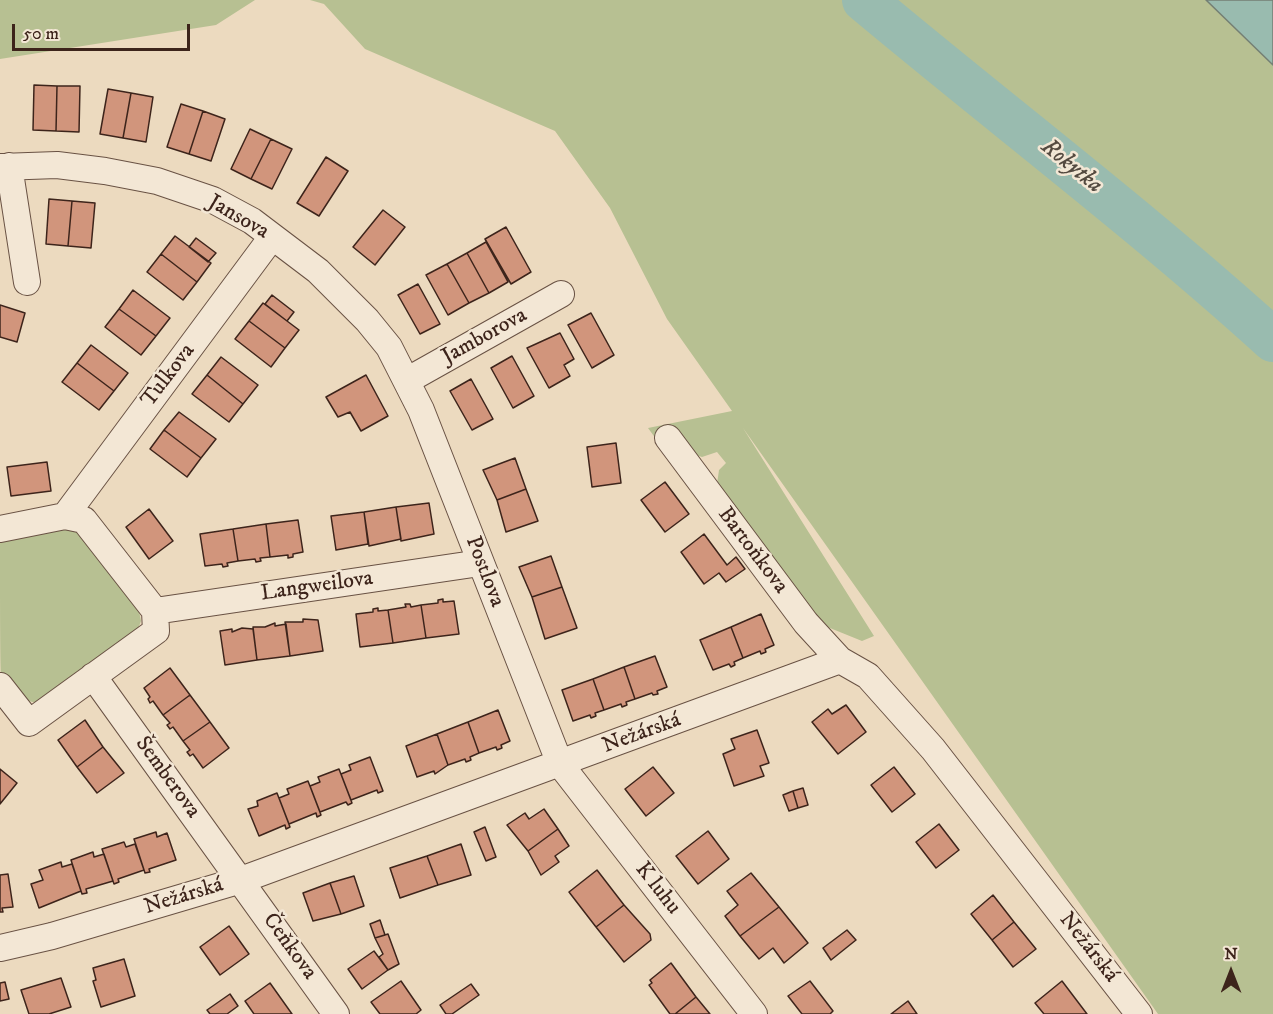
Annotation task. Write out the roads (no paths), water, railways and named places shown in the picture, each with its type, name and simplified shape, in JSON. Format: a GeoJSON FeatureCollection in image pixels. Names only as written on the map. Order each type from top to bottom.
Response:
{"type":"FeatureCollection","features":[{"type":"Feature","properties":{"kind":"street","name":"Jansova"},"geometry":{"type":"LineString","coordinates":[[27,282],[5,167],[57,165],[157,181],[213,200],[252,221],[318,271],[367,320],[389,347],[408,380]]}},
{"type":"Feature","properties":{"kind":"street","name":"Tulkova"},"geometry":{"type":"LineString","coordinates":[[65,516],[272,237]]}},
{"type":"Feature","properties":{"kind":"street","name":"Jamborova"},"geometry":{"type":"LineString","coordinates":[[408,380],[561,294]]}},
{"type":"Feature","properties":{"kind":"street","name":"Postlova"},"geometry":{"type":"LineString","coordinates":[[408,380],[442,460],[480,563],[560,764]]}},
{"type":"Feature","properties":{"kind":"street","name":"Bartoňkova"},"geometry":{"type":"LineString","coordinates":[[668,438],[806,623],[840,660]]}},
{"type":"Feature","properties":{"kind":"street"},"geometry":{"type":"LineString","coordinates":[[0,529],[65,516],[84,520],[155,611],[156,631],[29,723],[0,686]]}},
{"type":"Feature","properties":{"kind":"street","name":"Langweilova"},"geometry":{"type":"LineString","coordinates":[[155,611],[480,563]]}},
{"type":"Feature","properties":{"kind":"street","name":"Nežárská"},"geometry":{"type":"LineString","coordinates":[[0,948],[52,936],[241,880],[840,660],[868,676],[933,749],[1139,1014]]}},
{"type":"Feature","properties":{"kind":"street","name":"Šemberova"},"geometry":{"type":"LineString","coordinates":[[93,676],[241,880]]}},
{"type":"Feature","properties":{"kind":"street","name":"K luhu"},"geometry":{"type":"LineString","coordinates":[[560,764],[754,1014]]}},
{"type":"Feature","properties":{"kind":"street","name":"Čeňkova"},"geometry":{"type":"LineString","coordinates":[[241,880],[336,1014]]}},
{"type":"Feature","properties":{"kind":"water"},"geometry":{"type":"Polygon","coordinates":[[[1206,0],[1273,0],[1273,65],[1206,0]]]}},
{"type":"Feature","properties":{"kind":"waterway","name":"Rokytka"},"geometry":{"type":"LineString","coordinates":[[864,0],[1122,210],[1273,340]]}}]}
